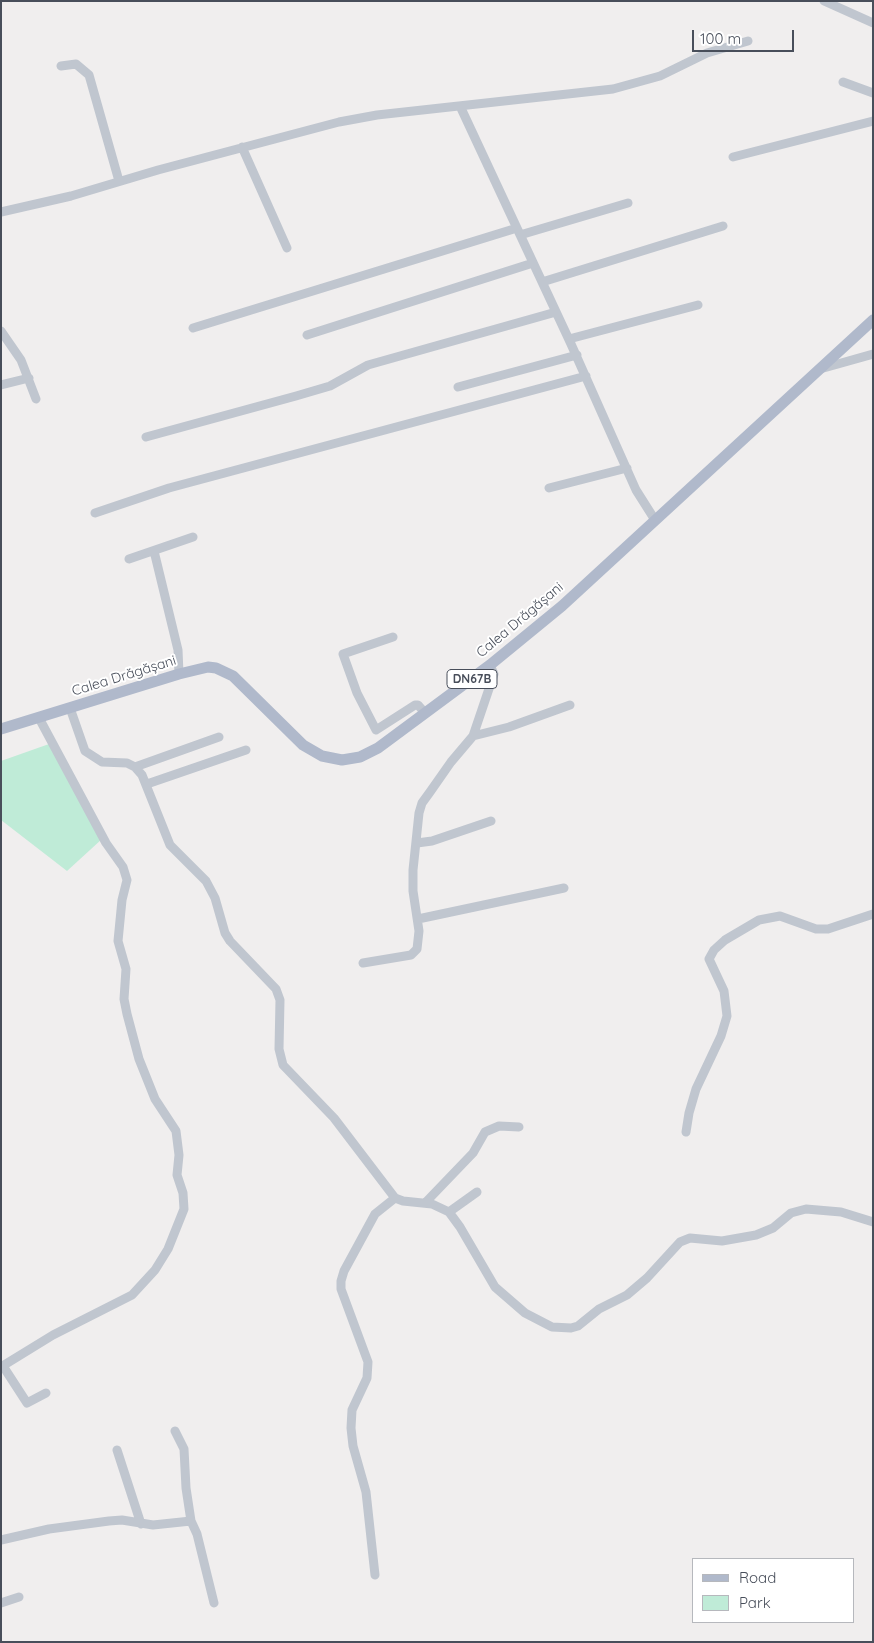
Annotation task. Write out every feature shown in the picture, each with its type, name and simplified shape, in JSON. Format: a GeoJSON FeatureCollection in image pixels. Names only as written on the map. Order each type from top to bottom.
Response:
{"type":"FeatureCollection","features":[{"type":"Feature","properties":{"kind":"main road","name":"Calea Drăgășani"},"geometry":{"type":"LineString","coordinates":[[1,729],[179,674],[208,667],[226,671],[242,683],[303,745],[322,756],[342,760],[360,757],[378,748],[490,665],[562,606],[873,320]]}},
{"type":"Feature","properties":{"kind":"street"},"geometry":{"type":"LineString","coordinates":[[824,1],[873,23]]}},
{"type":"Feature","properties":{"kind":"street"},"geometry":{"type":"LineString","coordinates":[[1,212],[71,196],[242,147],[377,115],[613,89],[660,76],[706,53],[748,41]]}},
{"type":"Feature","properties":{"kind":"street"},"geometry":{"type":"LineString","coordinates":[[61,66],[76,64],[89,75],[120,182]]}},
{"type":"Feature","properties":{"kind":"street"},"geometry":{"type":"LineString","coordinates":[[843,82],[873,93]]}},
{"type":"Feature","properties":{"kind":"street"},"geometry":{"type":"LineString","coordinates":[[460,106],[577,355],[636,490],[655,520]]}},
{"type":"Feature","properties":{"kind":"street"},"geometry":{"type":"LineString","coordinates":[[733,157],[873,121]]}},
{"type":"Feature","properties":{"kind":"street"},"geometry":{"type":"LineString","coordinates":[[242,147],[287,248]]}},
{"type":"Feature","properties":{"kind":"street"},"geometry":{"type":"LineString","coordinates":[[193,328],[518,232],[628,203]]}},
{"type":"Feature","properties":{"kind":"street"},"geometry":{"type":"LineString","coordinates":[[542,282],[723,226]]}},
{"type":"Feature","properties":{"kind":"street"},"geometry":{"type":"LineString","coordinates":[[307,335],[533,264]]}},
{"type":"Feature","properties":{"kind":"street"},"geometry":{"type":"LineString","coordinates":[[569,339],[698,305]]}},
{"type":"Feature","properties":{"kind":"street"},"geometry":{"type":"LineString","coordinates":[[146,437],[304,394],[330,386],[368,365],[556,312]]}},
{"type":"Feature","properties":{"kind":"street"},"geometry":{"type":"LineString","coordinates":[[1,331],[17,353],[29,378],[36,399]]}},
{"type":"Feature","properties":{"kind":"street"},"geometry":{"type":"LineString","coordinates":[[820,369],[873,354]]}},
{"type":"Feature","properties":{"kind":"street"},"geometry":{"type":"LineString","coordinates":[[458,387],[577,355]]}},
{"type":"Feature","properties":{"kind":"street"},"geometry":{"type":"LineString","coordinates":[[95,513],[187,483],[586,376]]}},
{"type":"Feature","properties":{"kind":"street"},"geometry":{"type":"LineString","coordinates":[[1,385],[29,378]]}},
{"type":"Feature","properties":{"kind":"street"},"geometry":{"type":"LineString","coordinates":[[549,488],[627,468]]}},
{"type":"Feature","properties":{"kind":"street"},"geometry":{"type":"LineString","coordinates":[[129,559],[193,537]]}},
{"type":"Feature","properties":{"kind":"street"},"geometry":{"type":"LineString","coordinates":[[154,551],[178,650],[179,674]]}},
{"type":"Feature","properties":{"kind":"street"},"geometry":{"type":"LineString","coordinates":[[393,637],[343,654],[357,693],[376,730],[415,705],[418,705],[425,713]]}},
{"type":"Feature","properties":{"kind":"street"},"geometry":{"type":"LineString","coordinates":[[363,963],[411,955],[417,949],[418,919],[413,890],[418,823],[422,803],[451,762],[473,736],[494,674],[490,665]]}},
{"type":"Feature","properties":{"kind":"street"},"geometry":{"type":"LineString","coordinates":[[473,736],[509,727],[570,705]]}},
{"type":"Feature","properties":{"kind":"street"},"geometry":{"type":"LineString","coordinates":[[70,708],[85,751],[102,762],[128,763],[136,767],[147,784],[170,845],[206,881],[215,898],[225,933],[276,989],[280,1000],[279,1049],[283,1065],[334,1118],[395,1198],[441,1207],[449,1212],[457,1222],[495,1288],[525,1313],[552,1327],[560,1329],[578,1326],[599,1309],[627,1295],[647,1278],[680,1242],[690,1238],[722,1241],[756,1235],[773,1228],[791,1214],[806,1210],[842,1212],[873,1222]]}},
{"type":"Feature","properties":{"kind":"street"},"geometry":{"type":"LineString","coordinates":[[39,718],[127,880],[121,908],[118,941],[126,969],[124,999],[139,1059],[155,1099],[176,1131],[179,1155],[177,1175],[183,1194],[184,1209],[168,1249],[155,1270],[132,1295],[53,1335],[2,1367],[27,1403],[46,1393]]}},
{"type":"Feature","properties":{"kind":"street"},"geometry":{"type":"LineString","coordinates":[[136,767],[219,737]]}},
{"type":"Feature","properties":{"kind":"street"},"geometry":{"type":"LineString","coordinates":[[147,784],[246,750]]}},
{"type":"Feature","properties":{"kind":"street"},"geometry":{"type":"LineString","coordinates":[[417,843],[432,841],[491,821]]}},
{"type":"Feature","properties":{"kind":"street"},"geometry":{"type":"LineString","coordinates":[[418,919],[564,888]]}},
{"type":"Feature","properties":{"kind":"street"},"geometry":{"type":"LineString","coordinates":[[686,1132],[688,1113],[696,1089],[721,1036],[727,1016],[724,991],[709,959],[714,950],[725,940],[759,920],[780,916],[822,930],[873,914]]}},
{"type":"Feature","properties":{"kind":"street"},"geometry":{"type":"LineString","coordinates":[[425,1203],[473,1153],[485,1132],[499,1126],[519,1127]]}},
{"type":"Feature","properties":{"kind":"street"},"geometry":{"type":"LineString","coordinates":[[449,1212],[477,1192]]}},
{"type":"Feature","properties":{"kind":"street"},"geometry":{"type":"LineString","coordinates":[[374,1575],[366,1492],[353,1446],[351,1428],[352,1410],[367,1378],[368,1362],[342,1289],[341,1281],[344,1271],[374,1214],[395,1198]]}},
{"type":"Feature","properties":{"kind":"street"},"geometry":{"type":"LineString","coordinates":[[175,1430],[184,1449],[186,1488],[191,1520],[197,1534],[214,1603]]}},
{"type":"Feature","properties":{"kind":"street"},"geometry":{"type":"LineString","coordinates":[[117,1450],[141,1524]]}},
{"type":"Feature","properties":{"kind":"street"},"geometry":{"type":"LineString","coordinates":[[1,1540],[49,1529],[109,1521],[122,1520],[141,1524],[191,1520]]}},
{"type":"Feature","properties":{"kind":"street"},"geometry":{"type":"LineString","coordinates":[[1,1603],[19,1597]]}},
{"type":"Feature","properties":{"kind":"green space"},"geometry":{"type":"Polygon","coordinates":[[[49,744],[102,839],[67,871],[1,820],[1,761],[49,744]]]}}]}
